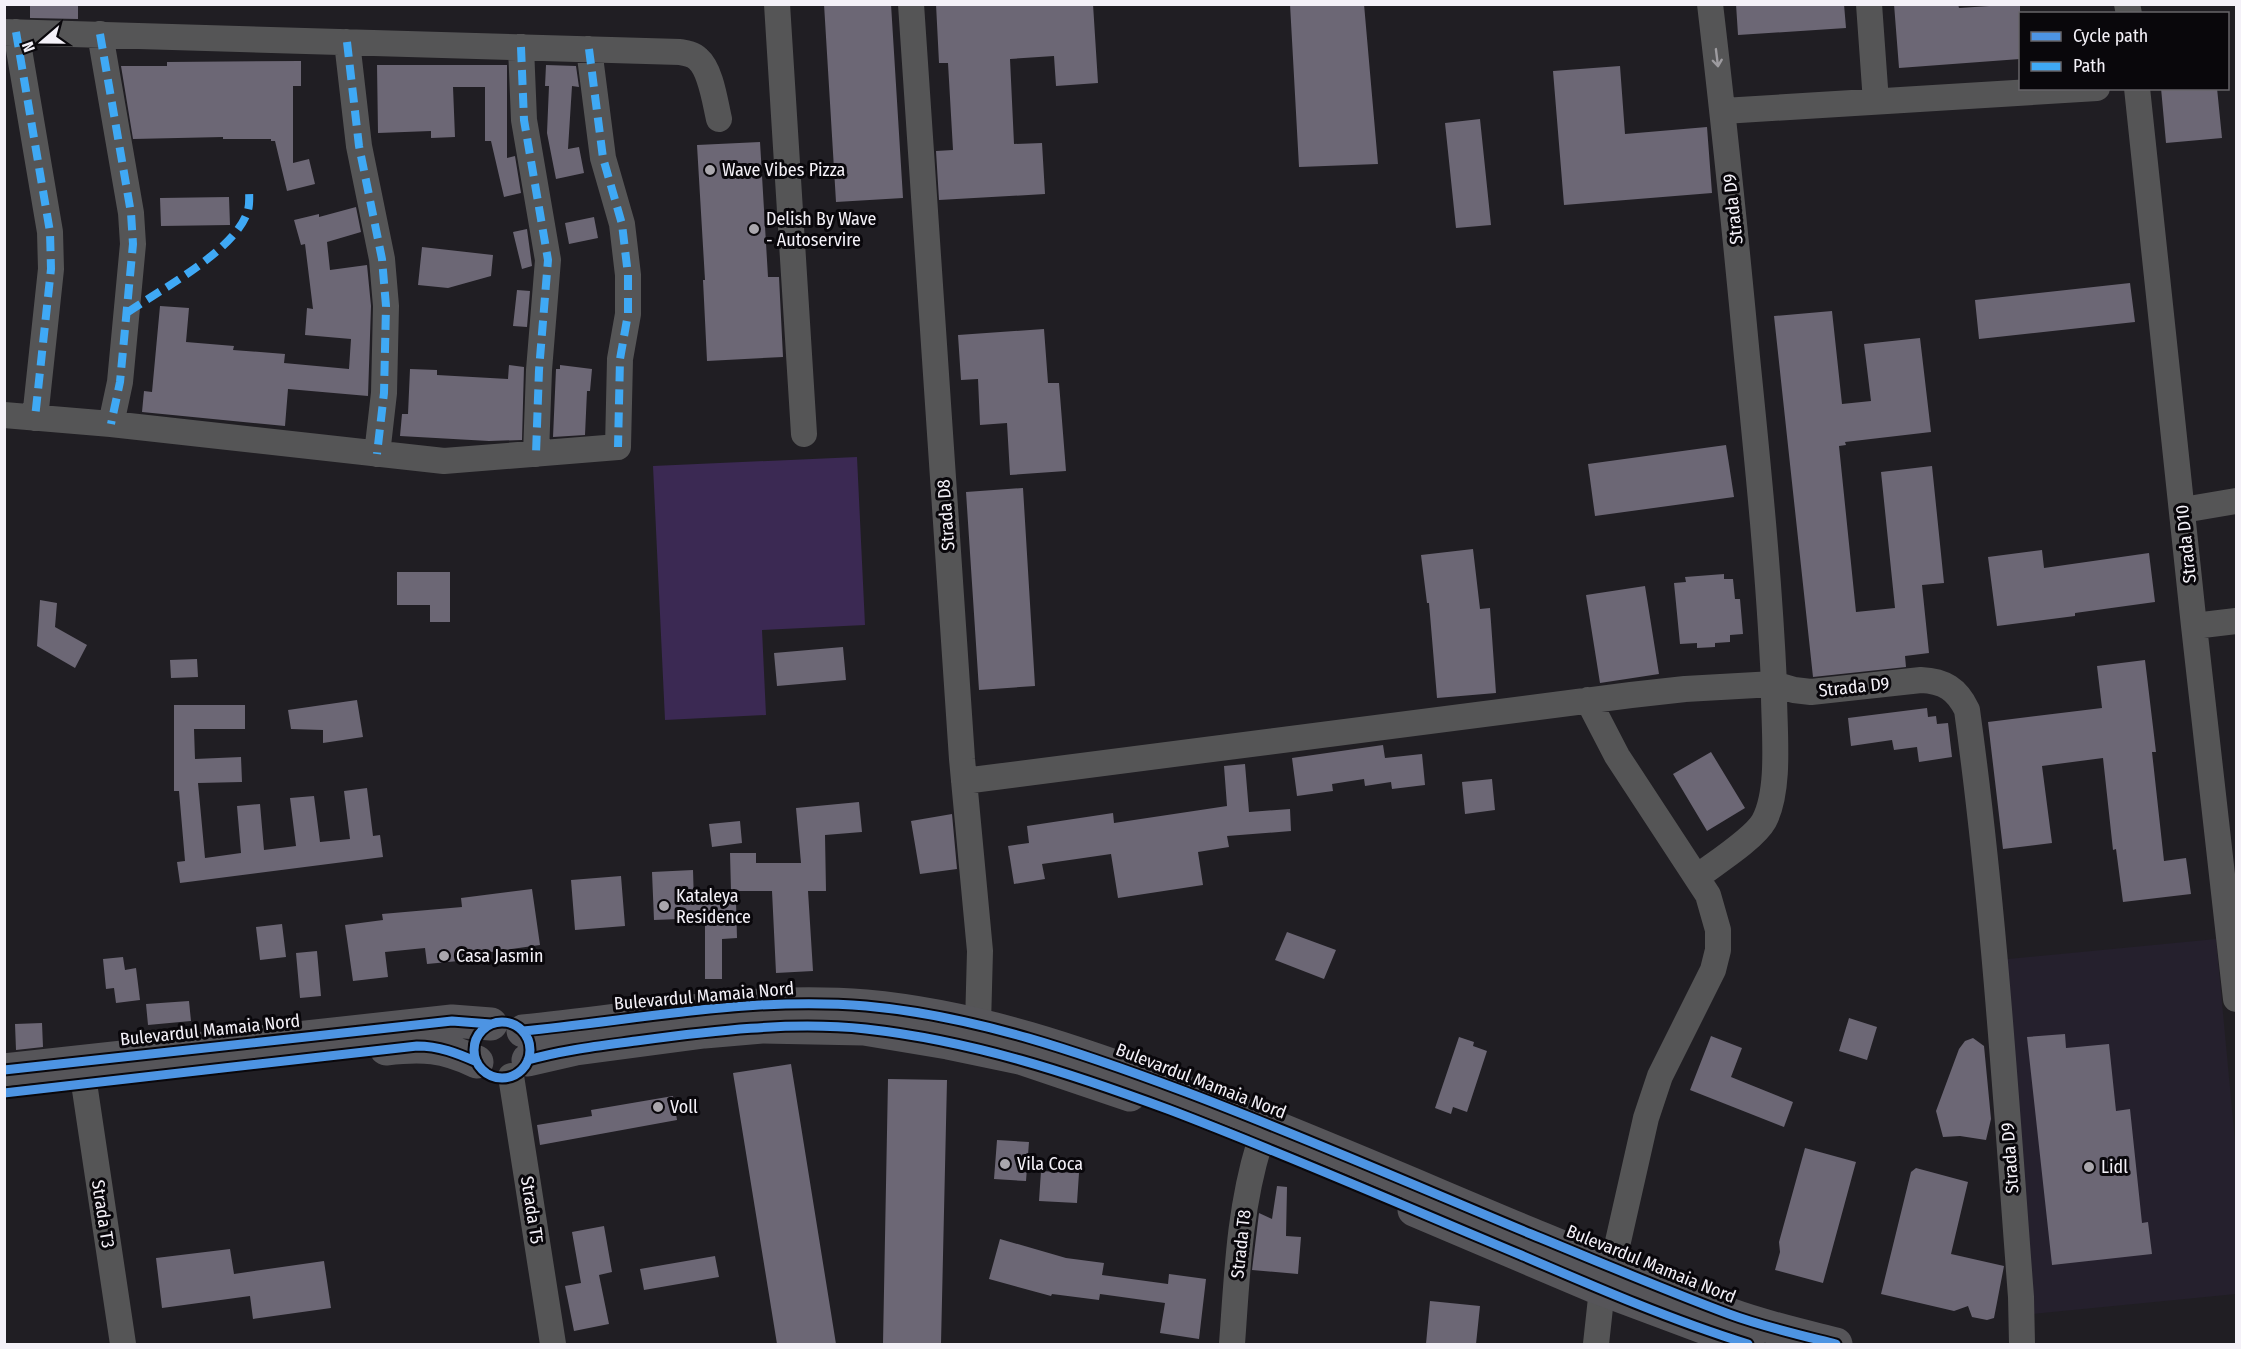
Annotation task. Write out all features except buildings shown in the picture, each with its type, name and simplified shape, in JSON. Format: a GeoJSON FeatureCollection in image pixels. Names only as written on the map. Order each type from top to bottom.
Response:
{"type":"FeatureCollection","features":[{"type":"Feature","properties":{"kind":"main road","name":"Bulevardul Mamaia Nord"},"geometry":{"type":"LineString","coordinates":[[520,1056],[703,1010],[771,1004],[867,1006],[978,1025],[1061,1047],[1215,1103],[1748,1344]]}},
{"type":"Feature","properties":{"kind":"main road","name":"Bulevardul Mamaia Nord"},"geometry":{"type":"LineString","coordinates":[[4,1070],[452,1021],[491,1024]]}},
{"type":"Feature","properties":{"kind":"main road"},"geometry":{"type":"LineString","coordinates":[[506,1022],[512,1024],[520,1056],[497,1077],[489,1075],[477,1062],[475,1040],[484,1028],[491,1024],[506,1022]]}},
{"type":"Feature","properties":{"kind":"main road","name":"Bulevardul Mamaia Nord"},"geometry":{"type":"LineString","coordinates":[[520,1056],[704,1032],[762,1028],[864,1029],[948,1042],[1020,1058],[1106,1087],[1607,1279],[1836,1344]]}},
{"type":"Feature","properties":{"kind":"main road","name":"Bulevardul Mamaia Nord"},"geometry":{"type":"LineString","coordinates":[[4,1092],[417,1046],[456,1052],[477,1062]]}},
{"type":"Feature","properties":{"kind":"street"},"geometry":{"type":"LineString","coordinates":[[777,4],[804,434]]}},
{"type":"Feature","properties":{"kind":"street","name":"Strada D8"},"geometry":{"type":"LineString","coordinates":[[912,4],[964,781],[980,951],[978,1025]]}},
{"type":"Feature","properties":{"kind":"street","name":"Strada D9"},"geometry":{"type":"LineString","coordinates":[[1710,4],[1723,111],[1770,600],[1774,684],[1811,692],[1921,680],[1936,681],[1948,686],[1961,698],[1967,710],[1993,935],[2021,1297],[2022,1344]]}},
{"type":"Feature","properties":{"kind":"street"},"geometry":{"type":"LineString","coordinates":[[1869,4],[1876,102]]}},
{"type":"Feature","properties":{"kind":"street"},"geometry":{"type":"LineString","coordinates":[[35,418],[51,269],[50,232],[10,32],[680,52],[691,54],[706,69],[719,119]]}},
{"type":"Feature","properties":{"kind":"street"},"geometry":{"type":"LineString","coordinates":[[100,34],[131,213],[133,244],[120,382],[111,424]]}},
{"type":"Feature","properties":{"kind":"street"},"geometry":{"type":"LineString","coordinates":[[346,42],[359,146],[382,258],[386,306],[384,393],[377,454]]}},
{"type":"Feature","properties":{"kind":"street"},"geometry":{"type":"LineString","coordinates":[[521,47],[524,120],[548,260],[539,370],[536,454]]}},
{"type":"Feature","properties":{"kind":"street"},"geometry":{"type":"LineString","coordinates":[[4,415],[111,424],[444,461],[618,447],[620,359],[628,314],[628,275],[622,224],[603,158],[589,50]]}},
{"type":"Feature","properties":{"kind":"street"},"geometry":{"type":"LineString","coordinates":[[1723,111],[2065,90]]}},
{"type":"Feature","properties":{"kind":"street","name":"Strada D10"},"geometry":{"type":"LineString","coordinates":[[2137,90],[2236,999]]}},
{"type":"Feature","properties":{"kind":"street"},"geometry":{"type":"LineString","coordinates":[[2183,510],[2236,501]]}},
{"type":"Feature","properties":{"kind":"street"},"geometry":{"type":"LineString","coordinates":[[2194,626],[2236,621]]}},
{"type":"Feature","properties":{"kind":"street"},"geometry":{"type":"LineString","coordinates":[[964,781],[1588,700],[1685,689],[1774,684],[1774,793],[1763,822],[1745,841],[1696,877]]}},
{"type":"Feature","properties":{"kind":"street"},"geometry":{"type":"LineString","coordinates":[[1588,700],[1617,756],[1708,895],[1718,930],[1718,950],[1713,970],[1660,1076],[1646,1118],[1607,1279],[1596,1344]]}},
{"type":"Feature","properties":{"kind":"street","name":"Strada T5"},"geometry":{"type":"LineString","coordinates":[[520,1056],[553,1344]]}},
{"type":"Feature","properties":{"kind":"street","name":"Strada T3"},"geometry":{"type":"LineString","coordinates":[[84,1083],[123,1344]]}},
{"type":"Feature","properties":{"kind":"street","name":"Strada T8"},"geometry":{"type":"LineString","coordinates":[[1232,1344],[1241,1229],[1251,1172],[1259,1145]]}},
{"type":"Feature","properties":{"kind":"shaded area"},"geometry":{"type":"Polygon","coordinates":[[[857,457],[865,625],[762,630],[766,715],[665,720],[653,466],[857,457]]]}},
{"type":"Feature","properties":{"kind":"shaded area"},"geometry":{"type":"Polygon","coordinates":[[[2216,939],[2236,1152],[2236,1294],[2032,1314],[1998,960],[2216,939]]]}},
{"type":"Feature","properties":{"kind":"marked path"},"geometry":{"type":"LineString","coordinates":[[16,32],[50,232],[51,269],[35,418]]}},
{"type":"Feature","properties":{"kind":"marked path"},"geometry":{"type":"LineString","coordinates":[[100,34],[131,213],[133,244],[120,382],[111,424]]}},
{"type":"Feature","properties":{"kind":"marked path"},"geometry":{"type":"LineString","coordinates":[[347,42],[359,146],[382,259],[386,306],[384,393],[377,454]]}},
{"type":"Feature","properties":{"kind":"marked path"},"geometry":{"type":"LineString","coordinates":[[521,47],[524,120],[548,260],[539,370],[536,454]]}},
{"type":"Feature","properties":{"kind":"marked path"},"geometry":{"type":"LineString","coordinates":[[589,49],[603,158],[622,224],[628,275],[628,314],[620,359],[618,447]]}},
{"type":"Feature","properties":{"kind":"marked path"},"geometry":{"type":"LineString","coordinates":[[128,312],[178,280],[229,240],[241,225],[248,210],[249,187]]}},
{"type":"Feature","properties":{"kind":"cycle path"},"geometry":{"type":"LineString","coordinates":[[523,1031],[694,1011],[780,1004],[866,1006],[907,1011],[989,1027],[1068,1050],[1186,1092],[1729,1314],[1836,1344]]}},
{"type":"Feature","properties":{"kind":"cycle path"},"geometry":{"type":"LineString","coordinates":[[4,1070],[452,1021],[491,1024]]}},
{"type":"Feature","properties":{"kind":"cycle path"},"geometry":{"type":"LineString","coordinates":[[502,1022],[513,1024],[522,1030],[528,1039],[530,1050],[528,1061],[522,1070],[513,1076],[502,1078],[491,1076],[482,1070],[476,1061],[474,1050],[476,1039],[482,1030],[491,1024],[502,1022]]}},
{"type":"Feature","properties":{"kind":"cycle path"},"geometry":{"type":"LineString","coordinates":[[528,1060],[568,1051],[636,1041],[722,1031],[809,1026],[906,1034],[983,1050],[1058,1071],[1170,1110],[1633,1302],[1748,1344]]}},
{"type":"Feature","properties":{"kind":"cycle path"},"geometry":{"type":"LineString","coordinates":[[4,1093],[417,1046],[433,1047],[477,1062]]}},
{"type":"Feature","properties":{"kind":"place","name":"Wave Vibes Pizza"},"geometry":{"type":"Point","coordinates":[710,170]}},
{"type":"Feature","properties":{"kind":"place","name":"Delish By Wave - Autoservire"},"geometry":{"type":"Point","coordinates":[754,229]}},
{"type":"Feature","properties":{"kind":"place","name":"Kataleya Residence"},"geometry":{"type":"Point","coordinates":[664,906]}},
{"type":"Feature","properties":{"kind":"place","name":"Casa Jasmin"},"geometry":{"type":"Point","coordinates":[444,956]}},
{"type":"Feature","properties":{"kind":"place","name":"Voll"},"geometry":{"type":"Point","coordinates":[658,1107]}},
{"type":"Feature","properties":{"kind":"place","name":"Vila Coca"},"geometry":{"type":"Point","coordinates":[1005,1164]}},
{"type":"Feature","properties":{"kind":"place","name":"Lidl"},"geometry":{"type":"Point","coordinates":[2089,1167]}}]}
